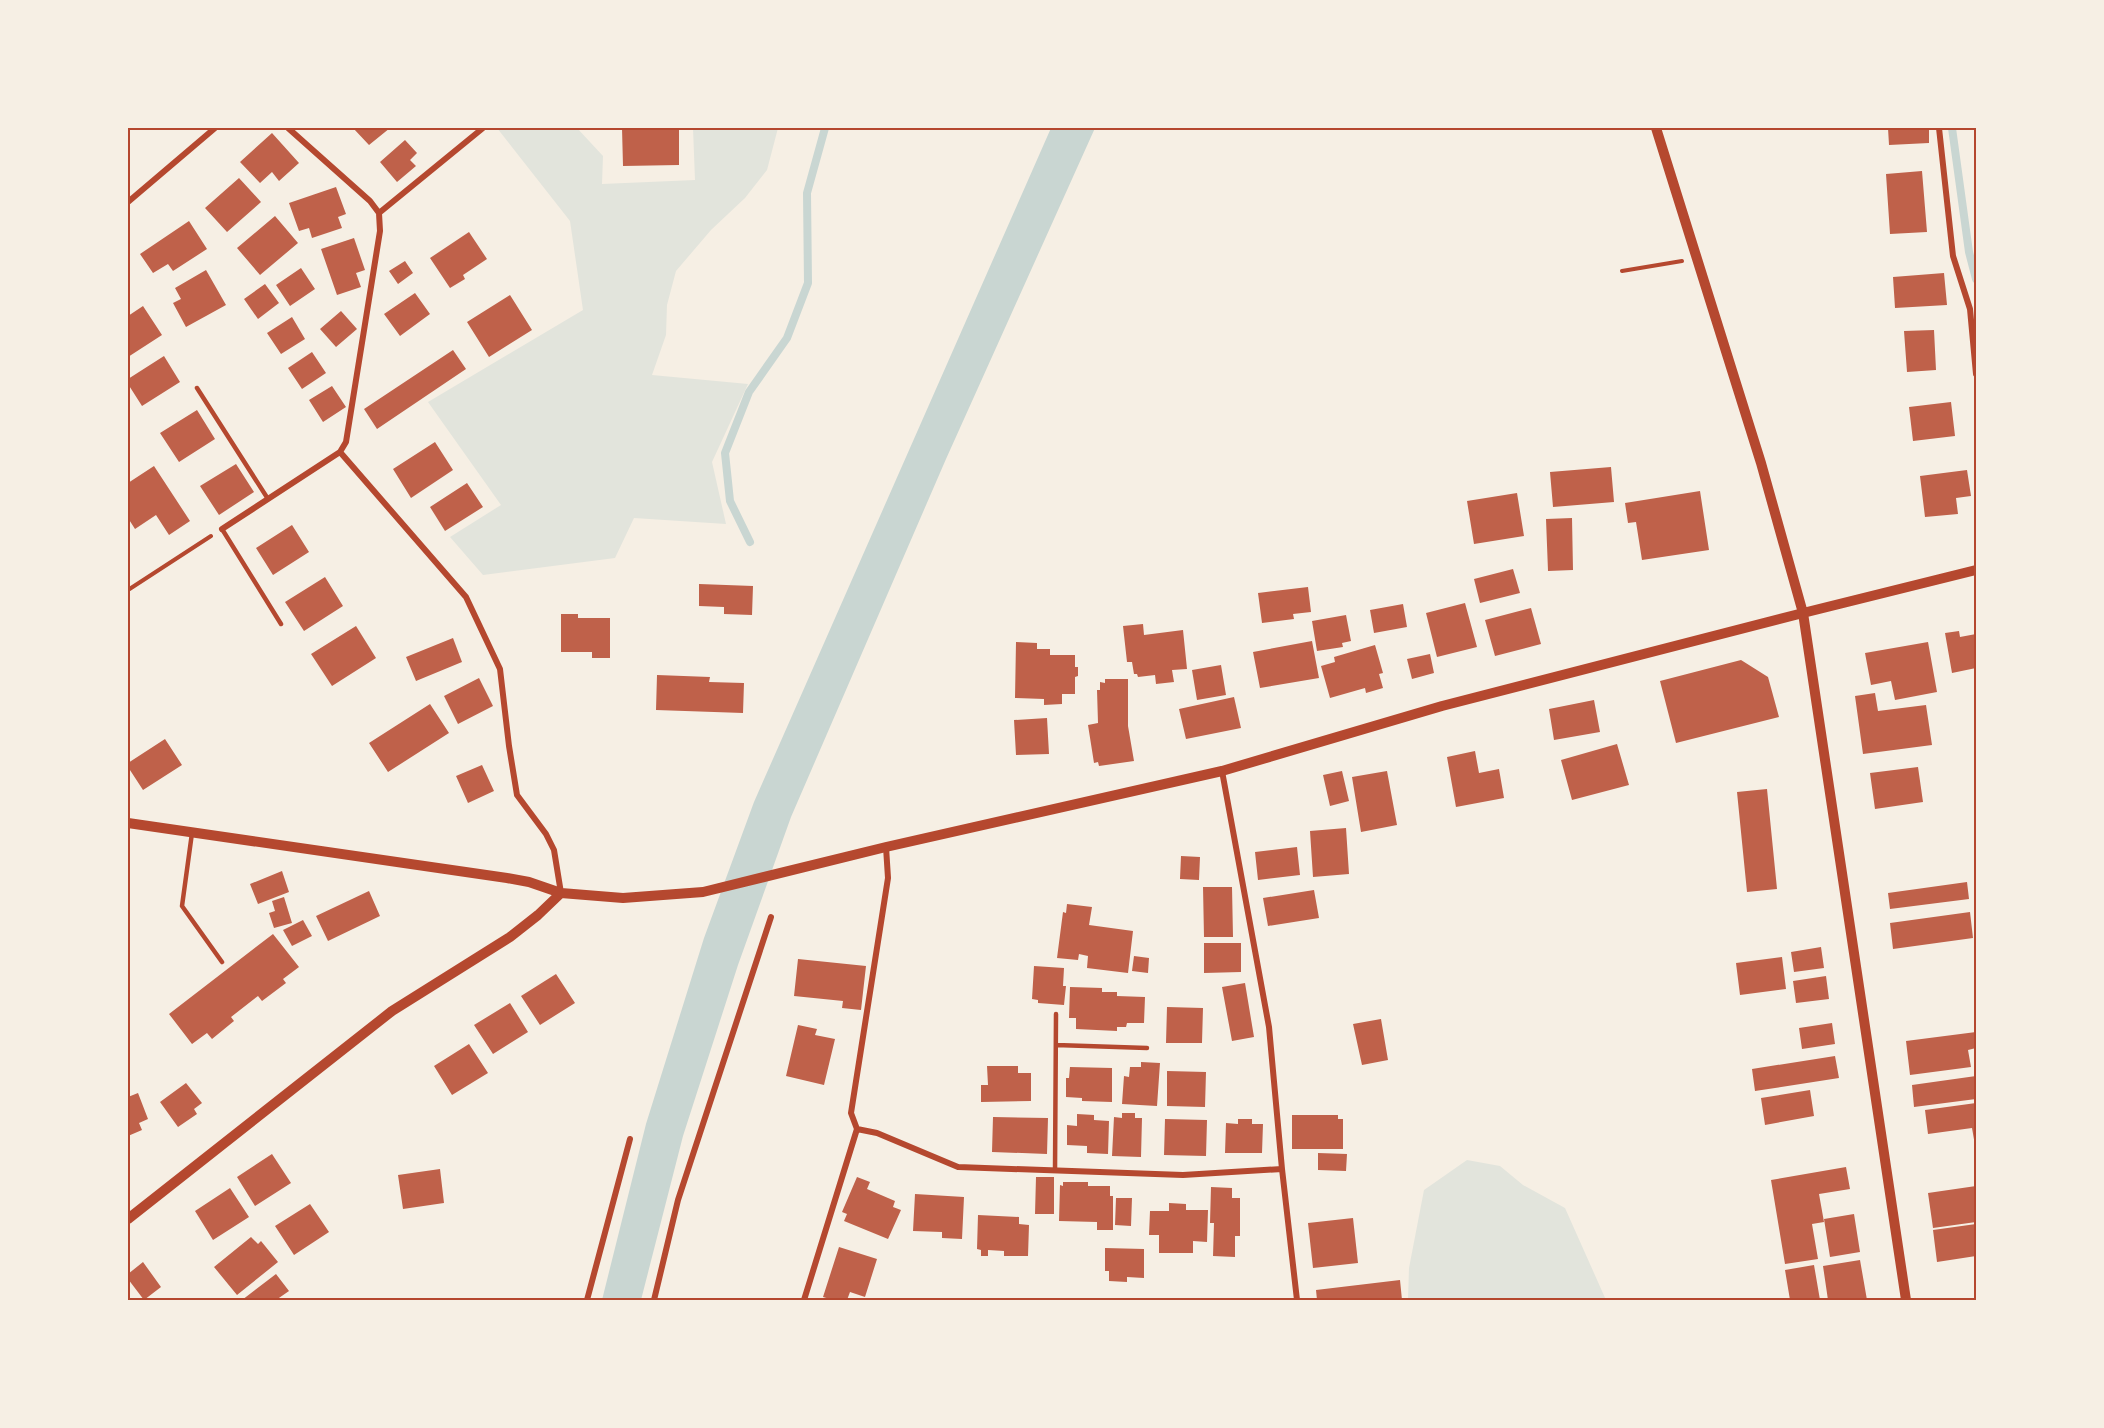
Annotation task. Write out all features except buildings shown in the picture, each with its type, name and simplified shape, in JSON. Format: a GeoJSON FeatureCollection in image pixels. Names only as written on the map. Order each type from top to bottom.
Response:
{"type":"FeatureCollection","features":[{"type":"Feature","properties":{"kind":"street"},"geometry":{"type":"LineString","coordinates":[[128,202],[215,128]]}},
{"type":"Feature","properties":{"kind":"street"},"geometry":{"type":"LineString","coordinates":[[222,529],[340,452],[346,442],[368,311],[380,231],[380,213],[370,201],[288,128]]}},
{"type":"Feature","properties":{"kind":"street"},"geometry":{"type":"LineString","coordinates":[[380,213],[483,128]]}},
{"type":"Feature","properties":{"kind":"street"},"geometry":{"type":"LineString","coordinates":[[1656,128],[1761,463],[1803,613],[1906,1300]]}},
{"type":"Feature","properties":{"kind":"street"},"geometry":{"type":"LineString","coordinates":[[1939,128],[1953,256],[1970,309],[1977,374]]}},
{"type":"Feature","properties":{"kind":"street"},"geometry":{"type":"LineString","coordinates":[[340,452],[466,597],[500,669],[517,795],[546,834],[554,850],[561,893]]}},
{"type":"Feature","properties":{"kind":"street"},"geometry":{"type":"LineString","coordinates":[[128,824],[507,878],[529,882],[561,893],[623,898],[703,892],[886,847],[1222,771],[1442,706],[1977,570]]}},
{"type":"Feature","properties":{"kind":"street"},"geometry":{"type":"LineString","coordinates":[[1222,771],[1269,1027],[1297,1300]]}},
{"type":"Feature","properties":{"kind":"street"},"geometry":{"type":"LineString","coordinates":[[804,1300],[857,1129],[851,1113],[888,878],[886,847]]}},
{"type":"Feature","properties":{"kind":"street"},"geometry":{"type":"LineString","coordinates":[[128,1219],[392,1011],[510,937],[561,893]]}},
{"type":"Feature","properties":{"kind":"street"},"geometry":{"type":"LineString","coordinates":[[654,1300],[678,1200],[771,917]]}},
{"type":"Feature","properties":{"kind":"street"},"geometry":{"type":"LineString","coordinates":[[857,1129],[877,1133],[958,1167],[1183,1175],[1282,1169]]}},
{"type":"Feature","properties":{"kind":"street"},"geometry":{"type":"LineString","coordinates":[[587,1300],[630,1139]]}},
{"type":"Feature","properties":{"kind":"lane"},"geometry":{"type":"LineString","coordinates":[[197,388],[268,499]]}},
{"type":"Feature","properties":{"kind":"lane"},"geometry":{"type":"LineString","coordinates":[[222,529],[281,624]]}},
{"type":"Feature","properties":{"kind":"lane"},"geometry":{"type":"LineString","coordinates":[[192,833],[182,906],[222,962]]}},
{"type":"Feature","properties":{"kind":"lane"},"geometry":{"type":"LineString","coordinates":[[1055,1170],[1056,1014]]}},
{"type":"Feature","properties":{"kind":"lane"},"geometry":{"type":"LineString","coordinates":[[1056,1046],[1147,1048]]}},
{"type":"Feature","properties":{"kind":"path"},"geometry":{"type":"LineString","coordinates":[[1622,272],[1697,259]]}},
{"type":"Feature","properties":{"kind":"path"},"geometry":{"type":"LineString","coordinates":[[128,590],[222,529]]}},
{"type":"Feature","properties":{"kind":"shaded area"},"geometry":{"type":"Polygon","coordinates":[[[497,128],[577,128],[603,156],[602,184],[695,180],[693,128],[778,128],[767,170],[745,198],[711,230],[676,271],[667,305],[666,335],[652,375],[748,384],[712,462],[726,524],[634,518],[615,558],[483,575],[450,537],[501,505],[428,402],[583,310],[570,221],[497,128]]]}},
{"type":"Feature","properties":{"kind":"shaded area"},"geometry":{"type":"Polygon","coordinates":[[[1051,128],[1095,128],[946,459],[791,817],[738,965],[683,1136],[641,1300],[602,1300],[646,1124],[704,938],[754,802],[1051,128]]]}},
{"type":"Feature","properties":{"kind":"shaded area"},"geometry":{"type":"Polygon","coordinates":[[[1467,1160],[1500,1166],[1523,1185],[1565,1208],[1606,1300],[1408,1300],[1409,1268],[1424,1190],[1467,1160]]]}},
{"type":"Feature","properties":{"kind":"waterway"},"geometry":{"type":"LineString","coordinates":[[750,542],[730,501],[725,453],[749,392],[787,338],[808,283],[807,193],[825,128]]}},
{"type":"Feature","properties":{"kind":"waterway"},"geometry":{"type":"LineString","coordinates":[[1952,128],[1969,252],[1976,279]]}}]}
